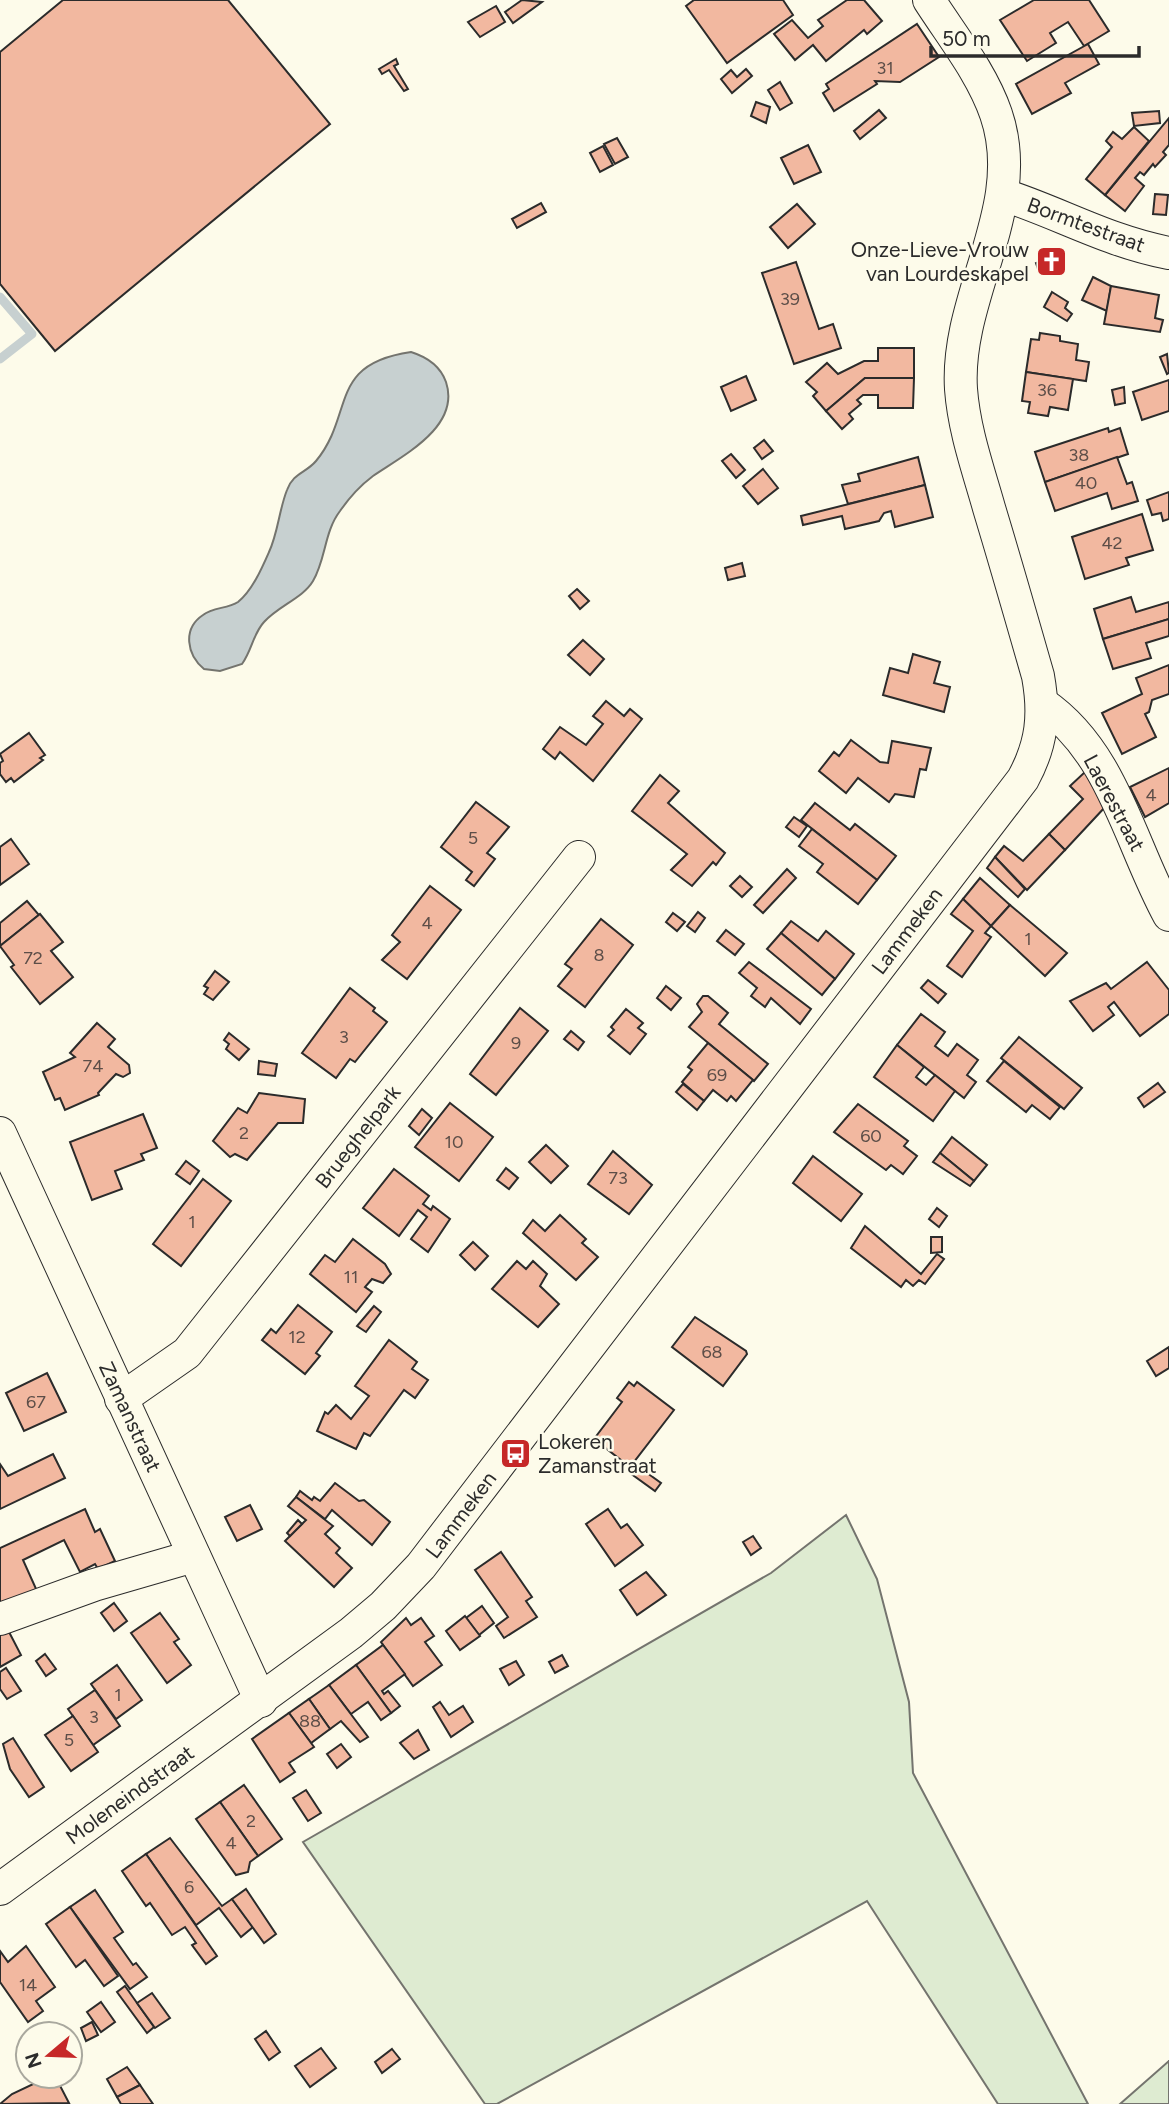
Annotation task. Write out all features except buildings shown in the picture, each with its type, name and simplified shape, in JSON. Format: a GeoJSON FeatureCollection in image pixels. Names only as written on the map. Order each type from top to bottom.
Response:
{"type":"FeatureCollection","features":[{"type":"Feature","properties":{"kind":"street","name":"Lammeken"},"geometry":{"type":"LineString","coordinates":[[261,1701],[375,1613],[422,1566],[1023,779],[1036,755],[1042,731],[1043,704],[1038,677],[972,446],[961,387],[962,351],[1004,195],[1005,164],[997,115],[982,83],[929,0]]}},
{"type":"Feature","properties":{"kind":"street","name":"Bormtestraat"},"geometry":{"type":"LineString","coordinates":[[1004,195],[1032,204],[1105,237],[1169,253]]}},
{"type":"Feature","properties":{"kind":"street","name":"Laerestraat"},"geometry":{"type":"LineString","coordinates":[[1043,704],[1066,720],[1095,762],[1122,808],[1169,915]]}},
{"type":"Feature","properties":{"kind":"street","name":"Brueghelpark"},"geometry":{"type":"LineString","coordinates":[[121,1399],[187,1353],[579,857]]}},
{"type":"Feature","properties":{"kind":"street","name":"Zamanstraat"},"geometry":{"type":"LineString","coordinates":[[0,1133],[261,1701]]}},
{"type":"Feature","properties":{"kind":"street"},"geometry":{"type":"LineString","coordinates":[[0,1619],[94,1585],[194,1556]]}},
{"type":"Feature","properties":{"kind":"street","name":"Moleneindstraat"},"geometry":{"type":"LineString","coordinates":[[0,1889],[261,1701]]}},
{"type":"Feature","properties":{"kind":"green space"},"geometry":{"type":"Polygon","coordinates":[[[846,1515],[877,1579],[909,1702],[913,1773],[1088,2104],[998,2104],[867,1901],[497,2104],[485,2104],[303,1842],[771,1573],[846,1515]]]}},
{"type":"Feature","properties":{"kind":"green space"},"geometry":{"type":"Polygon","coordinates":[[[1169,2061],[1169,2104],[1120,2104],[1169,2061]]]}},
{"type":"Feature","properties":{"kind":"shaded area"},"geometry":{"type":"Polygon","coordinates":[[[411,352],[432,362],[446,382],[448,398],[445,413],[437,426],[413,449],[369,480],[347,501],[331,528],[313,581],[264,622],[242,664],[220,671],[204,669],[194,657],[189,642],[192,627],[207,612],[238,602],[252,586],[272,545],[290,484],[316,461],[328,443],[354,379],[366,367],[384,358],[411,352]]]}},
{"type":"Feature","properties":{"kind":"waterway"},"geometry":{"type":"LineString","coordinates":[[0,297],[32,334],[0,359]]}},
{"type":"Feature","properties":{"kind":"place","name":"Onze-Lieve-Vrouw van Lourdeskapel"},"geometry":{"type":"Point","coordinates":[1052,262]}},
{"type":"Feature","properties":{"kind":"place","name":"Lokeren Zamanstraat"},"geometry":{"type":"Point","coordinates":[515,1454]}}]}
